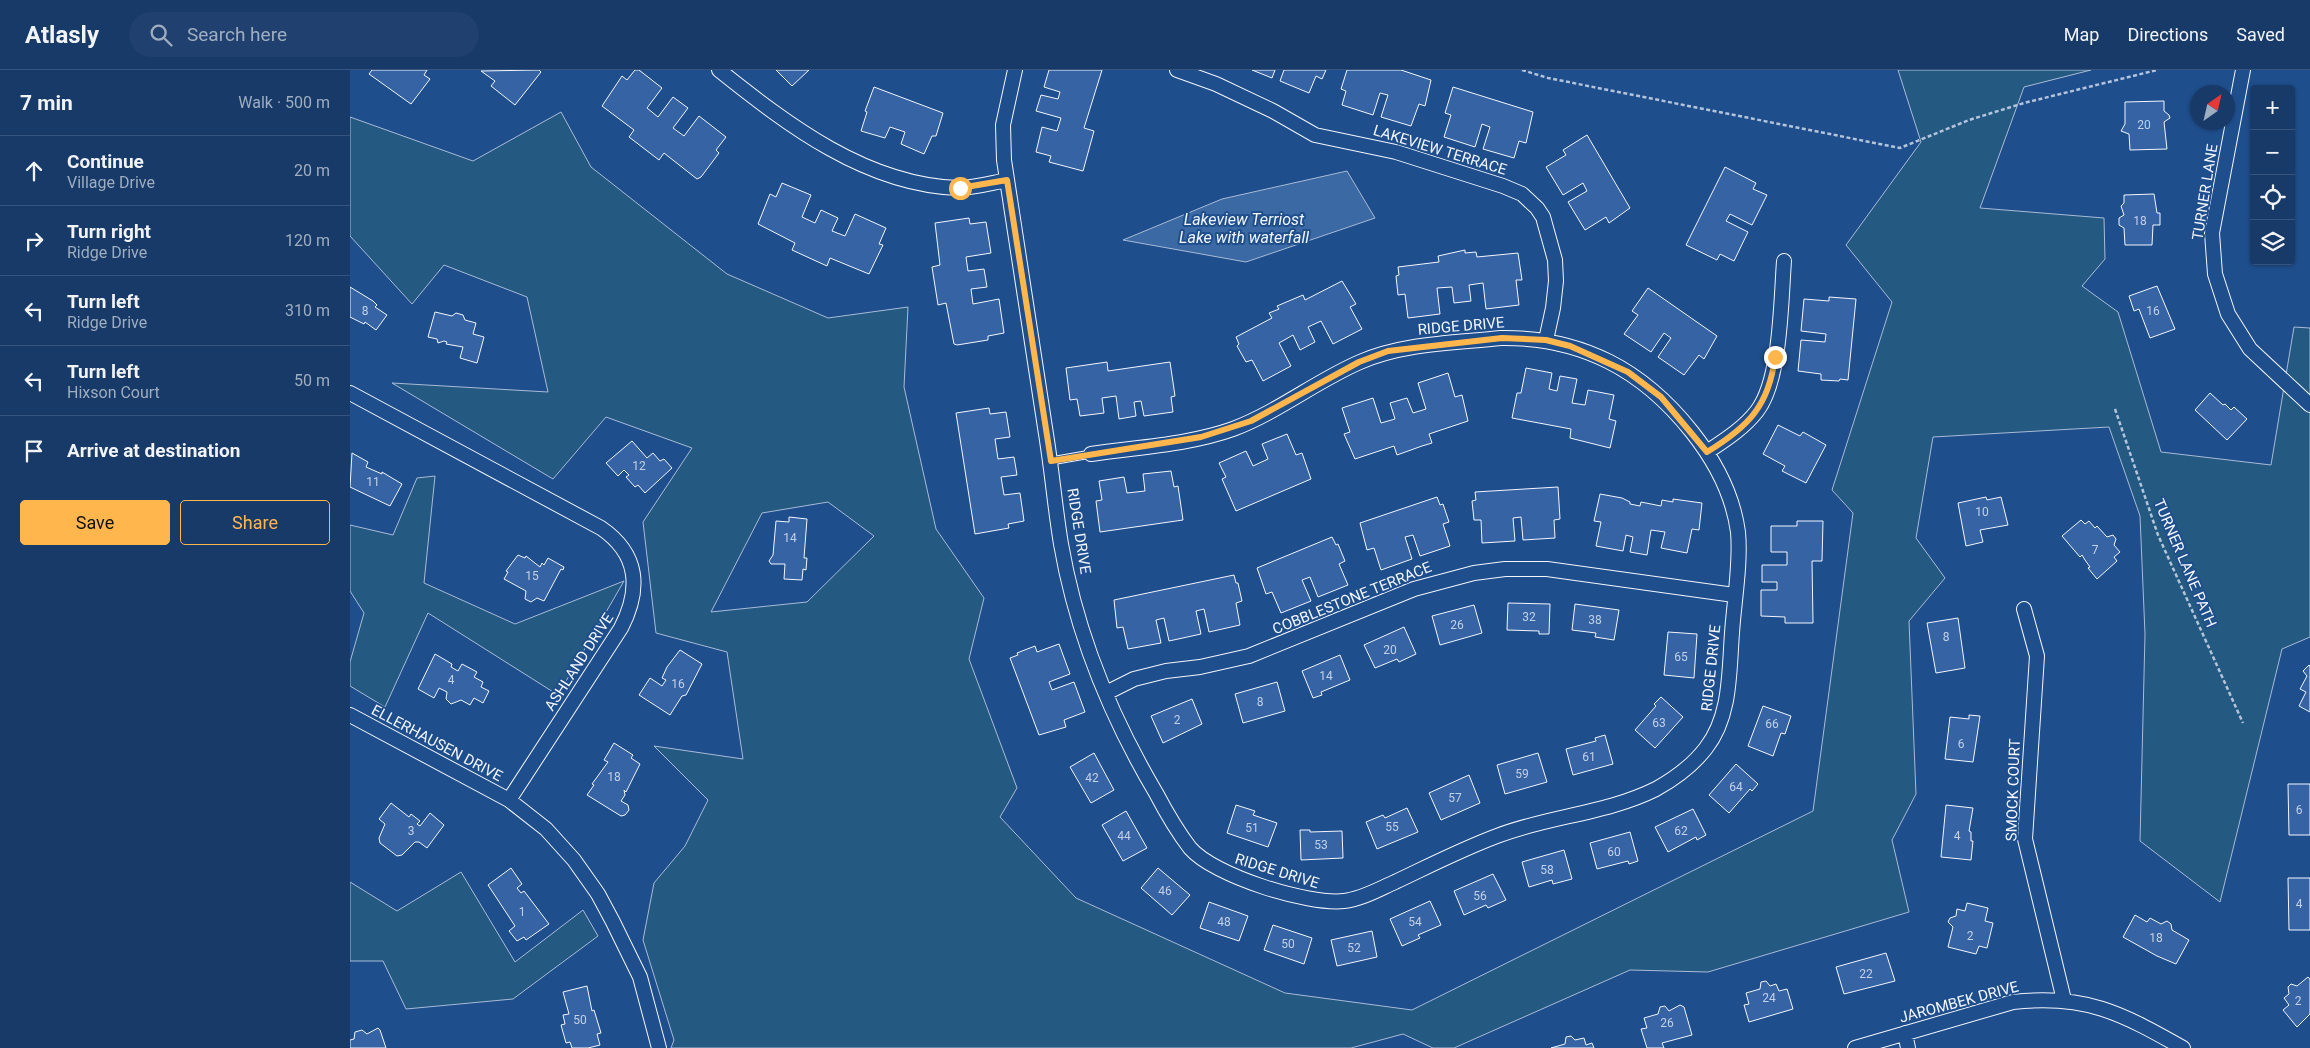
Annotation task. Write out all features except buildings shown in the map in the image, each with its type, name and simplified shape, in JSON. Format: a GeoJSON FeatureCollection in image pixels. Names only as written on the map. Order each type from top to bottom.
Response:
{"type":"FeatureCollection","features":[{"type":"Feature","properties":{"kind":"street"},"geometry":{"type":"LineString","coordinates":[[718,70],[804,134],[832,150],[884,173],[929,186],[960,188],[1007,180]]}},
{"type":"Feature","properties":{"kind":"street","name":"RIDGE DRIVE"},"geometry":{"type":"LineString","coordinates":[[1015,70],[1003,125],[1007,180],[1051,461],[1061,546],[1084,636],[1123,733],[1171,820],[1196,854],[1220,870],[1306,899],[1344,901],[1359,898],[1496,836],[1639,796],[1675,777],[1706,748],[1721,721],[1726,701],[1738,537],[1735,516],[1721,476],[1707,452],[1676,412],[1645,383],[1609,362],[1570,346],[1546,340],[1502,338],[1388,351],[1359,362],[1251,421],[1232,429],[1201,437],[1091,454]]}},
{"type":"Feature","properties":{"kind":"street","name":"LAKEVIEW TERRACE"},"geometry":{"type":"LineString","coordinates":[[1177,70],[1216,84],[1273,111],[1314,135],[1396,152],[1503,186],[1522,194],[1537,208],[1543,217],[1554,260],[1556,281],[1553,308],[1546,340]]}},
{"type":"Feature","properties":{"kind":"street","name":"TURNER LANE"},"geometry":{"type":"LineString","coordinates":[[2243,70],[2212,233],[2214,274],[2220,295],[2238,332],[2250,349],[2310,405]]}},
{"type":"Feature","properties":{"kind":"street"},"geometry":{"type":"LineString","coordinates":[[1707,452],[1744,426],[1758,410],[1768,392],[1773,372],[1784,261]]}},
{"type":"Feature","properties":{"kind":"street","name":"ASHLAND DRIVE"},"geometry":{"type":"LineString","coordinates":[[350,393],[601,528],[617,541],[628,558],[635,589],[631,609],[621,628],[509,800]]}},
{"type":"Feature","properties":{"kind":"street","name":"COBBLESTONE TERRACE"},"geometry":{"type":"LineString","coordinates":[[1106,693],[1134,679],[1166,671],[1200,667],[1249,656],[1414,589],[1474,573],[1506,569],[1547,569],[1734,595]]}},
{"type":"Feature","properties":{"kind":"street","name":"SMOCK COURT"},"geometry":{"type":"LineString","coordinates":[[2024,609],[2037,656],[2025,839],[2064,1000]]}},
{"type":"Feature","properties":{"kind":"street","name":"ELLERHAUSEN DRIVE"},"geometry":{"type":"LineString","coordinates":[[350,715],[509,800]]}},
{"type":"Feature","properties":{"kind":"street"},"geometry":{"type":"LineString","coordinates":[[509,800],[546,829],[574,860],[598,894],[640,977],[659,1048]]}},
{"type":"Feature","properties":{"kind":"street","name":"JAROMBEK DRIVE"},"geometry":{"type":"LineString","coordinates":[[1855,1048],[2013,1002],[2064,1000],[2116,1012],[2183,1048]]}},
{"type":"Feature","properties":{"kind":"street"},"geometry":{"type":"LineString","coordinates":[[1905,1033],[1908,1048]]}},
{"type":"Feature","properties":{"kind":"lane","name":"RIDGE DRIVE"},"geometry":{"type":"LineString","coordinates":[[1051,461],[1091,454]]}},
{"type":"Feature","properties":{"kind":"path"},"geometry":{"type":"LineString","coordinates":[[1522,70],[1558,80],[1900,148],[1970,120],[2024,103],[2157,70]]}},
{"type":"Feature","properties":{"kind":"path","name":"TURNER LANE PATH"},"geometry":{"type":"LineString","coordinates":[[2115,408],[2158,535],[2243,723]]}},
{"type":"Feature","properties":{"kind":"shaded area"},"geometry":{"type":"Polygon","coordinates":[[[1898,70],[2091,70],[2024,87],[1980,208],[2104,218],[2105,259],[2082,286],[2118,312],[2161,452],[2271,465],[2294,327],[2310,328],[2310,637],[2282,649],[2220,902],[2140,841],[2145,634],[2140,516],[2109,427],[1933,437],[1916,538],[1945,578],[1909,621],[1916,794],[1892,840],[1909,912],[1708,972],[1630,970],[1454,1048],[1433,1048],[1403,1034],[1351,1048],[671,1048],[674,1040],[643,940],[654,883],[685,846],[708,800],[654,746],[743,759],[727,652],[656,633],[643,522],[692,448],[606,417],[553,479],[392,383],[548,392],[527,297],[444,265],[412,304],[350,236],[350,117],[473,161],[561,112],[591,167],[727,274],[828,318],[908,307],[904,387],[936,529],[984,598],[969,659],[1017,788],[1000,817],[1076,898],[1285,993],[1412,1010],[1813,811],[1853,513],[1832,490],[1892,302],[1846,245],[1921,142],[1898,70]],[[828,502],[762,513],[711,612],[807,602],[874,536],[828,502]]]}},
{"type":"Feature","properties":{"kind":"shaded area"},"geometry":{"type":"Polygon","coordinates":[[[435,476],[424,583],[515,624],[624,581],[558,695],[428,613],[385,707],[350,686],[350,662],[364,613],[350,591],[350,525],[393,535],[417,478],[435,476]]]}},
{"type":"Feature","properties":{"kind":"shaded area"},"geometry":{"type":"Polygon","coordinates":[[[461,872],[515,962],[583,910],[598,936],[513,999],[406,1009],[383,961],[350,961],[350,882],[397,911],[461,872]]]}},
{"type":"Feature","properties":{"kind":"water","name":"Lakeview Terriost Lake with waterfall"},"geometry":{"type":"Polygon","coordinates":[[[1347,171],[1375,218],[1246,262],[1123,240],[1222,199],[1347,171]]]}},
{"type":"Feature","properties":{"kind":"route"},"geometry":{"type":"LineString","coordinates":[[960,188],[1007,180],[1051,461],[1201,437],[1232,429],[1251,421],[1359,362],[1388,351],[1502,338],[1546,340],[1570,346],[1628,372],[1645,383],[1676,412],[1707,452],[1744,426],[1758,410],[1768,392],[1775,357]]}}]}
